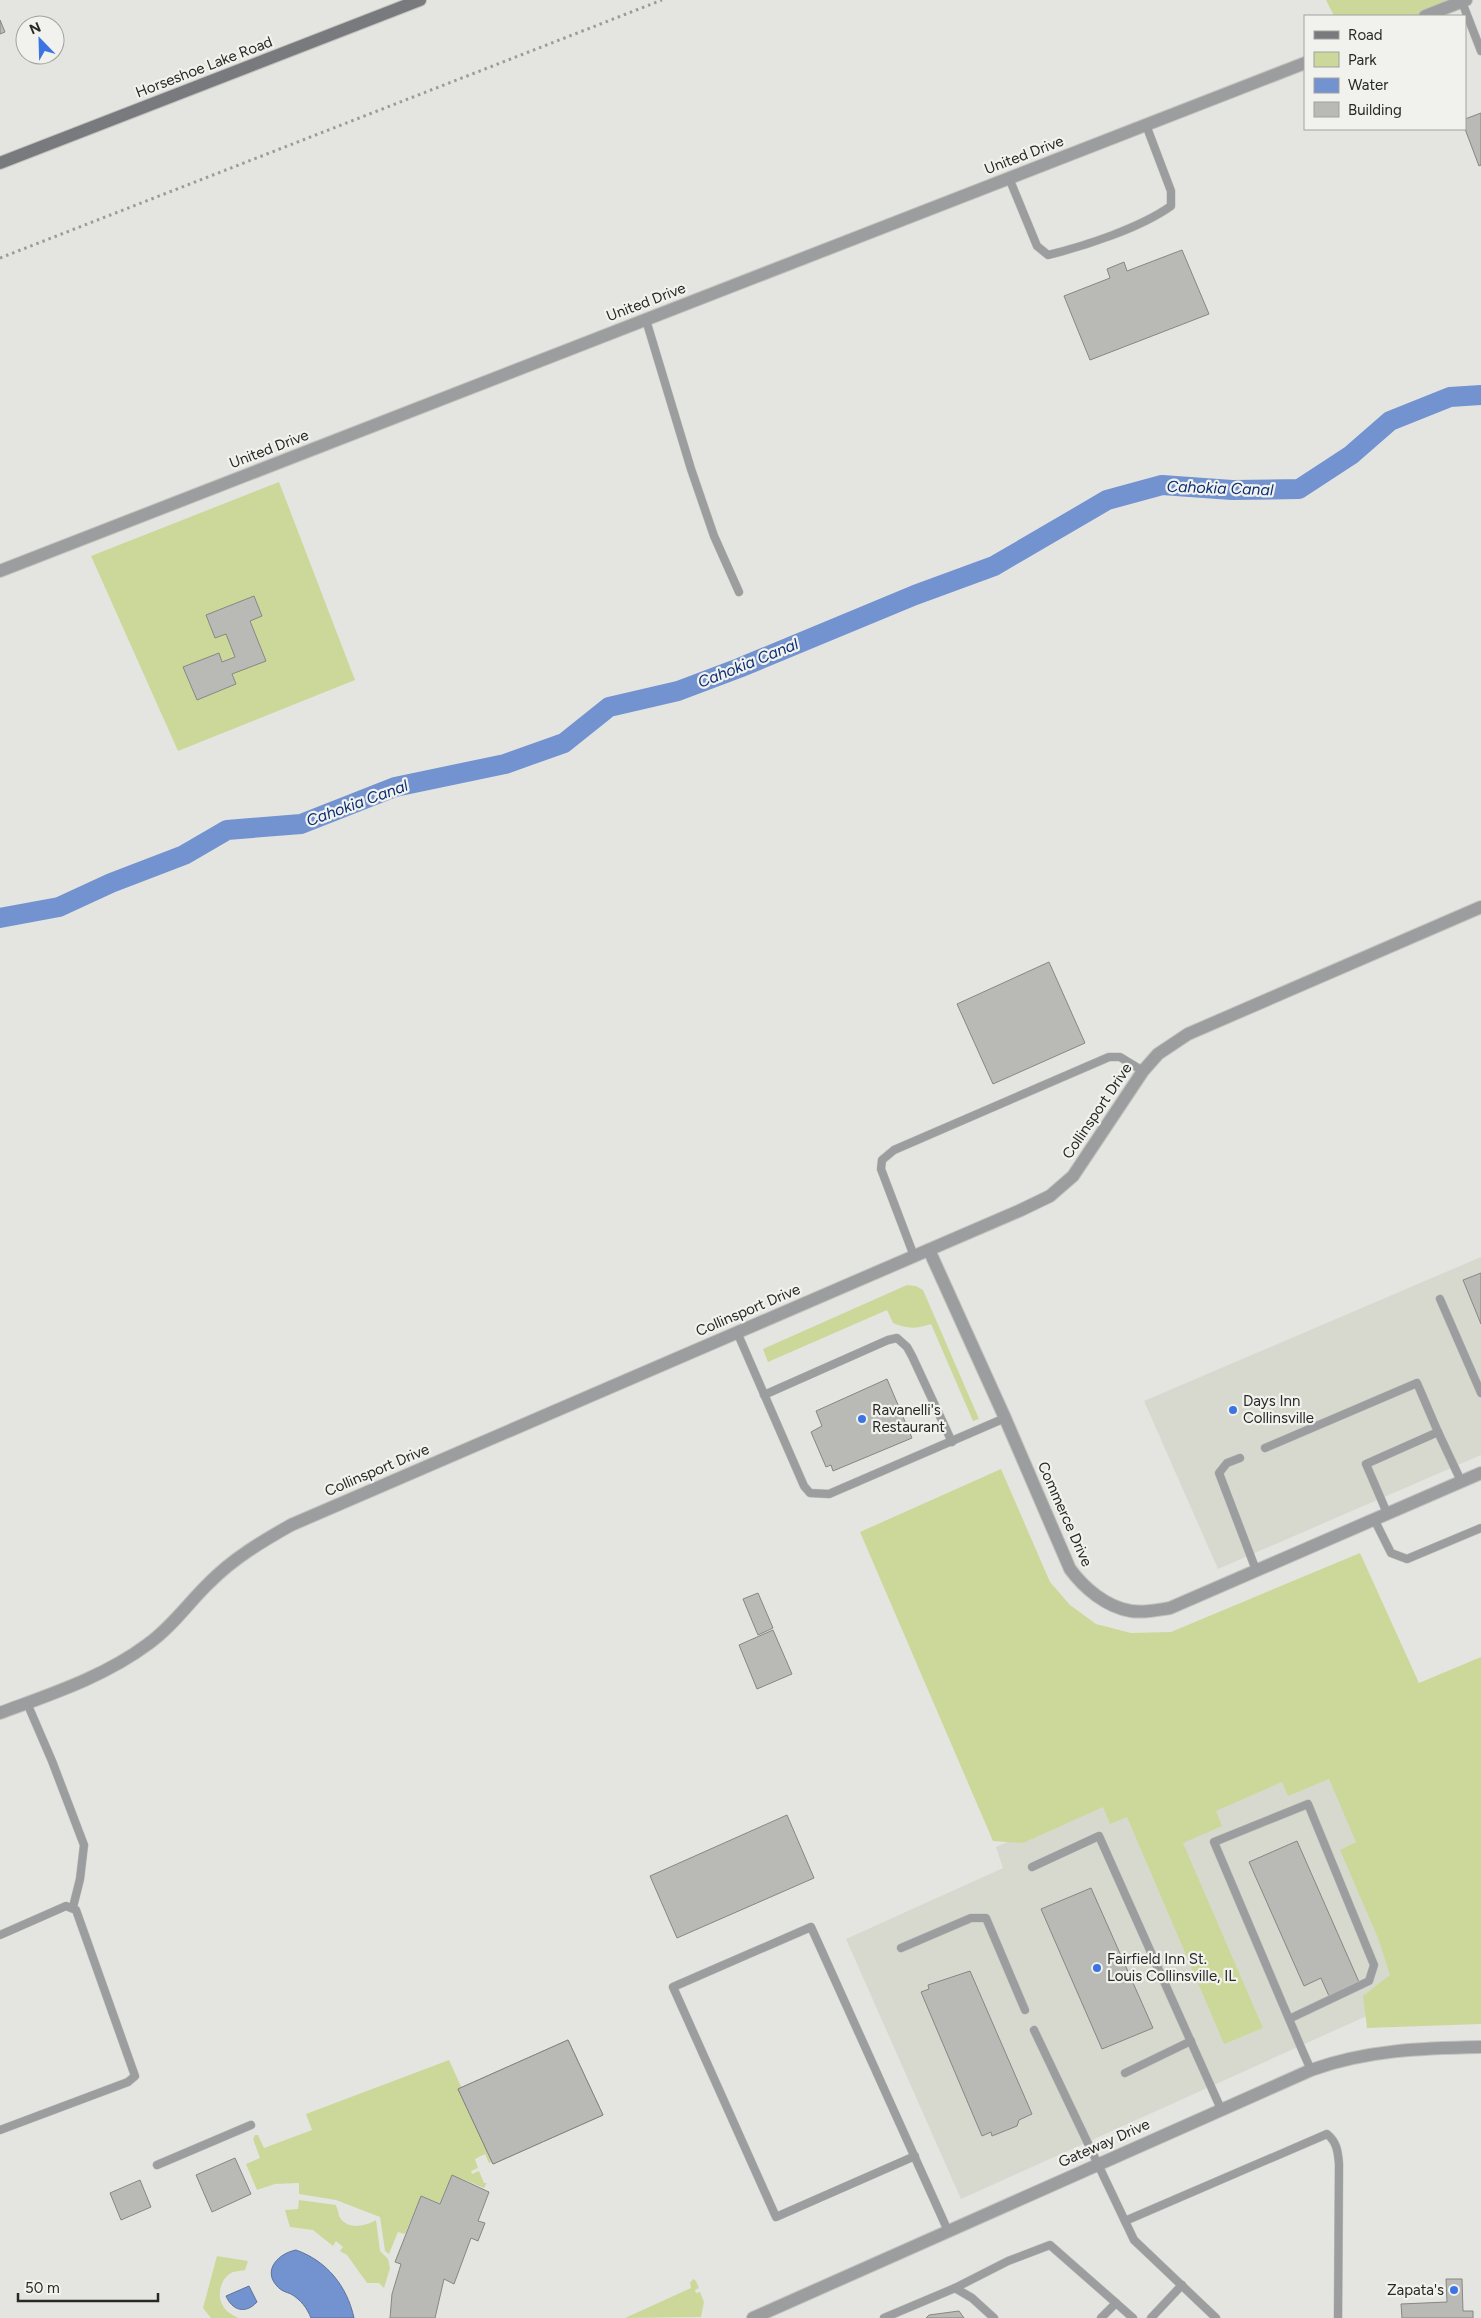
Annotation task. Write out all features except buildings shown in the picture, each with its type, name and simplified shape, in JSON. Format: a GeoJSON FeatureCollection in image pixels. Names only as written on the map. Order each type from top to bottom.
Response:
{"type":"FeatureCollection","features":[{"type":"Feature","properties":{"kind":"main road","name":"Horseshoe Lake Road"},"geometry":{"type":"LineString","coordinates":[[0,163],[420,0]]}},
{"type":"Feature","properties":{"kind":"street"},"geometry":{"type":"LineString","coordinates":[[1428,15],[1464,1]]}},
{"type":"Feature","properties":{"kind":"street","name":"United Drive"},"geometry":{"type":"LineString","coordinates":[[0,571],[1304,63]]}},
{"type":"Feature","properties":{"kind":"street","name":"Collinsport Drive"},"geometry":{"type":"LineString","coordinates":[[0,1713],[108,1669],[149,1644],[179,1616],[208,1583],[234,1560],[291,1525],[1050,1196],[1073,1176],[1143,1071],[1158,1054],[1188,1034],[1481,907]]}},
{"type":"Feature","properties":{"kind":"street","name":"Commerce Drive"},"geometry":{"type":"LineString","coordinates":[[929,1250],[1005,1418],[1070,1569],[1076,1578],[1096,1596],[1130,1611],[1147,1612],[1170,1608],[1481,1473]]}},
{"type":"Feature","properties":{"kind":"street","name":"Gateway Drive"},"geometry":{"type":"LineString","coordinates":[[753,2318],[1311,2070],[1352,2058],[1387,2052],[1481,2048]]}},
{"type":"Feature","properties":{"kind":"lane"},"geometry":{"type":"LineString","coordinates":[[1464,1],[1481,50]]}},
{"type":"Feature","properties":{"kind":"lane"},"geometry":{"type":"LineString","coordinates":[[1009,178],[1037,246],[1048,255],[1070,250],[1156,217],[1170,206],[1171,191],[1146,125]]}},
{"type":"Feature","properties":{"kind":"lane"},"geometry":{"type":"LineString","coordinates":[[646,320],[691,469],[714,536],[739,592]]}},
{"type":"Feature","properties":{"kind":"lane"},"geometry":{"type":"LineString","coordinates":[[914,1256],[881,1169],[882,1160],[894,1150],[1109,1058],[1120,1057],[1143,1071]]}},
{"type":"Feature","properties":{"kind":"lane"},"geometry":{"type":"LineString","coordinates":[[1440,1300],[1481,1393]]}},
{"type":"Feature","properties":{"kind":"lane"},"geometry":{"type":"LineString","coordinates":[[737,1332],[804,1486],[810,1494],[829,1494],[1005,1418]]}},
{"type":"Feature","properties":{"kind":"lane"},"geometry":{"type":"LineString","coordinates":[[764,1395],[888,1340],[897,1338],[907,1347],[912,1356],[952,1442]]}},
{"type":"Feature","properties":{"kind":"lane"},"geometry":{"type":"LineString","coordinates":[[1264,1448],[1417,1383],[1461,1481]]}},
{"type":"Feature","properties":{"kind":"lane"},"geometry":{"type":"LineString","coordinates":[[1387,1513],[1366,1464],[1438,1432]]}},
{"type":"Feature","properties":{"kind":"lane"},"geometry":{"type":"LineString","coordinates":[[1240,1458],[1227,1463],[1219,1473],[1256,1570]]}},
{"type":"Feature","properties":{"kind":"lane"},"geometry":{"type":"LineString","coordinates":[[1374,1519],[1391,1553],[1407,1559],[1481,1528]]}},
{"type":"Feature","properties":{"kind":"lane"},"geometry":{"type":"LineString","coordinates":[[27,1703],[52,1761],[84,1845],[80,1878],[73,1907]]}},
{"type":"Feature","properties":{"kind":"lane"},"geometry":{"type":"LineString","coordinates":[[1289,2019],[1369,1981],[1374,1965],[1308,1804],[1214,1842],[1289,2019],[1311,2070]]}},
{"type":"Feature","properties":{"kind":"lane"},"geometry":{"type":"LineString","coordinates":[[1032,1867],[1099,1836],[1220,2109]]}},
{"type":"Feature","properties":{"kind":"lane"},"geometry":{"type":"LineString","coordinates":[[0,1935],[66,1906],[73,1907],[76,1910],[135,2076],[128,2082],[0,2130]]}},
{"type":"Feature","properties":{"kind":"lane"},"geometry":{"type":"LineString","coordinates":[[901,1948],[971,1918],[986,1918],[1025,2010]]}},
{"type":"Feature","properties":{"kind":"lane"},"geometry":{"type":"LineString","coordinates":[[915,2156],[776,2216],[673,1987],[811,1927],[915,2156],[948,2231]]}},
{"type":"Feature","properties":{"kind":"lane"},"geometry":{"type":"LineString","coordinates":[[1034,2030],[1088,2147],[1134,2240],[1216,2318]]}},
{"type":"Feature","properties":{"kind":"lane"},"geometry":{"type":"LineString","coordinates":[[1125,2073],[1191,2041]]}},
{"type":"Feature","properties":{"kind":"lane"},"geometry":{"type":"LineString","coordinates":[[157,2164],[251,2125]]}},
{"type":"Feature","properties":{"kind":"lane"},"geometry":{"type":"LineString","coordinates":[[1125,2221],[1327,2134],[1333,2139],[1337,2148],[1339,2164],[1338,2318]]}},
{"type":"Feature","properties":{"kind":"lane"},"geometry":{"type":"LineString","coordinates":[[884,2318],[955,2288],[1008,2260],[1050,2246],[1134,2318]]}},
{"type":"Feature","properties":{"kind":"lane"},"geometry":{"type":"LineString","coordinates":[[1151,2318],[1182,2285]]}},
{"type":"Feature","properties":{"kind":"lane"},"geometry":{"type":"LineString","coordinates":[[955,2288],[972,2298],[994,2318]]}},
{"type":"Feature","properties":{"kind":"lane"},"geometry":{"type":"LineString","coordinates":[[1101,2318],[1116,2303]]}},
{"type":"Feature","properties":{"kind":"path"},"geometry":{"type":"LineString","coordinates":[[0,258],[662,0]]}},
{"type":"Feature","properties":{"kind":"shaded area"},"geometry":{"type":"Polygon","coordinates":[[[1481,1257],[1481,1455],[1218,1569],[1144,1401],[1481,1257]]]}},
{"type":"Feature","properties":{"kind":"shaded area"},"geometry":{"type":"Polygon","coordinates":[[[1334,1759],[1431,1987],[961,2199],[846,1939],[1003,1868],[996,1847],[1120,1793],[1334,1759]]]}},
{"type":"Feature","properties":{"kind":"green space"},"geometry":{"type":"Polygon","coordinates":[[[1326,0],[1466,0],[1428,15],[1334,15],[1326,0]]]}},
{"type":"Feature","properties":{"kind":"green space"},"geometry":{"type":"Polygon","coordinates":[[[279,482],[355,680],[178,751],[91,556],[279,482]]]}},
{"type":"Feature","properties":{"kind":"green space"},"geometry":{"type":"Polygon","coordinates":[[[907,1285],[916,1286],[923,1290],[979,1419],[973,1421],[931,1324],[912,1328],[898,1325],[893,1323],[887,1310],[768,1362],[763,1349],[907,1285]]]}},
{"type":"Feature","properties":{"kind":"green space"},"geometry":{"type":"Polygon","coordinates":[[[1001,1469],[1050,1582],[1070,1605],[1096,1624],[1131,1633],[1171,1632],[1360,1553],[1419,1683],[1481,1657],[1481,2024],[1367,2028],[1363,1996],[1390,1975],[1378,1938],[1340,1850],[1356,1842],[1329,1779],[1288,1796],[1282,1782],[1216,1811],[1222,1826],[1183,1843],[1263,2028],[1224,2044],[1127,1817],[1110,1824],[1103,1807],[1023,1843],[993,1841],[860,1532],[1001,1469]]]}},
{"type":"Feature","properties":{"kind":"green space"},"geometry":{"type":"Polygon","coordinates":[[[449,2060],[495,2161],[489,2163],[485,2154],[475,2159],[478,2168],[471,2171],[472,2174],[479,2171],[484,2183],[487,2183],[484,2188],[452,2175],[440,2203],[421,2196],[405,2234],[398,2232],[389,2254],[385,2251],[380,2217],[336,2200],[299,2194],[299,2183],[275,2184],[257,2190],[246,2164],[260,2158],[253,2139],[255,2135],[258,2135],[264,2148],[312,2130],[306,2114],[449,2060]]]}},
{"type":"Feature","properties":{"kind":"green space"},"geometry":{"type":"Polygon","coordinates":[[[299,2200],[336,2205],[339,2216],[347,2224],[357,2226],[376,2220],[380,2251],[388,2259],[390,2268],[384,2288],[379,2283],[367,2283],[347,2255],[340,2251],[343,2247],[336,2241],[333,2246],[313,2230],[290,2227],[285,2210],[298,2209],[299,2200]]]}},
{"type":"Feature","properties":{"kind":"green space"},"geometry":{"type":"Polygon","coordinates":[[[217,2256],[248,2261],[245,2270],[233,2272],[225,2278],[220,2292],[224,2308],[238,2318],[211,2318],[203,2308],[217,2256]]]}},
{"type":"Feature","properties":{"kind":"green space"},"geometry":{"type":"Polygon","coordinates":[[[693,2279],[699,2288],[695,2290],[696,2293],[700,2292],[704,2302],[701,2317],[625,2318],[691,2288],[690,2283],[693,2279]]]}},
{"type":"Feature","properties":{"kind":"water"},"geometry":{"type":"Polygon","coordinates":[[[296,2250],[317,2261],[334,2276],[346,2295],[354,2318],[311,2318],[306,2308],[298,2299],[277,2286],[271,2274],[274,2263],[284,2255],[296,2250]]]}},
{"type":"Feature","properties":{"kind":"water"},"geometry":{"type":"Polygon","coordinates":[[[249,2286],[257,2302],[244,2310],[232,2305],[226,2296],[249,2286]]]}},
{"type":"Feature","properties":{"kind":"waterway","name":"Cahokia Canal"},"geometry":{"type":"LineString","coordinates":[[0,918],[59,907],[111,883],[184,855],[227,830],[301,824],[395,787],[505,764],[564,743],[609,707],[678,691],[739,668],[915,595],[994,566],[1107,500],[1162,485],[1232,490],[1299,489],[1351,455],[1390,421],[1450,397],[1481,395]]}},
{"type":"Feature","properties":{"kind":"place","name":"Days Inn Collinsville"},"geometry":{"type":"Point","coordinates":[1233,1410]}},
{"type":"Feature","properties":{"kind":"place","name":"Ravanelli's Restaurant"},"geometry":{"type":"Point","coordinates":[862,1419]}},
{"type":"Feature","properties":{"kind":"place","name":"Fairfield Inn St. Louis Collinsville, IL"},"geometry":{"type":"Point","coordinates":[1097,1968]}},
{"type":"Feature","properties":{"kind":"place","name":"Zapata's"},"geometry":{"type":"Point","coordinates":[1454,2290]}}]}
